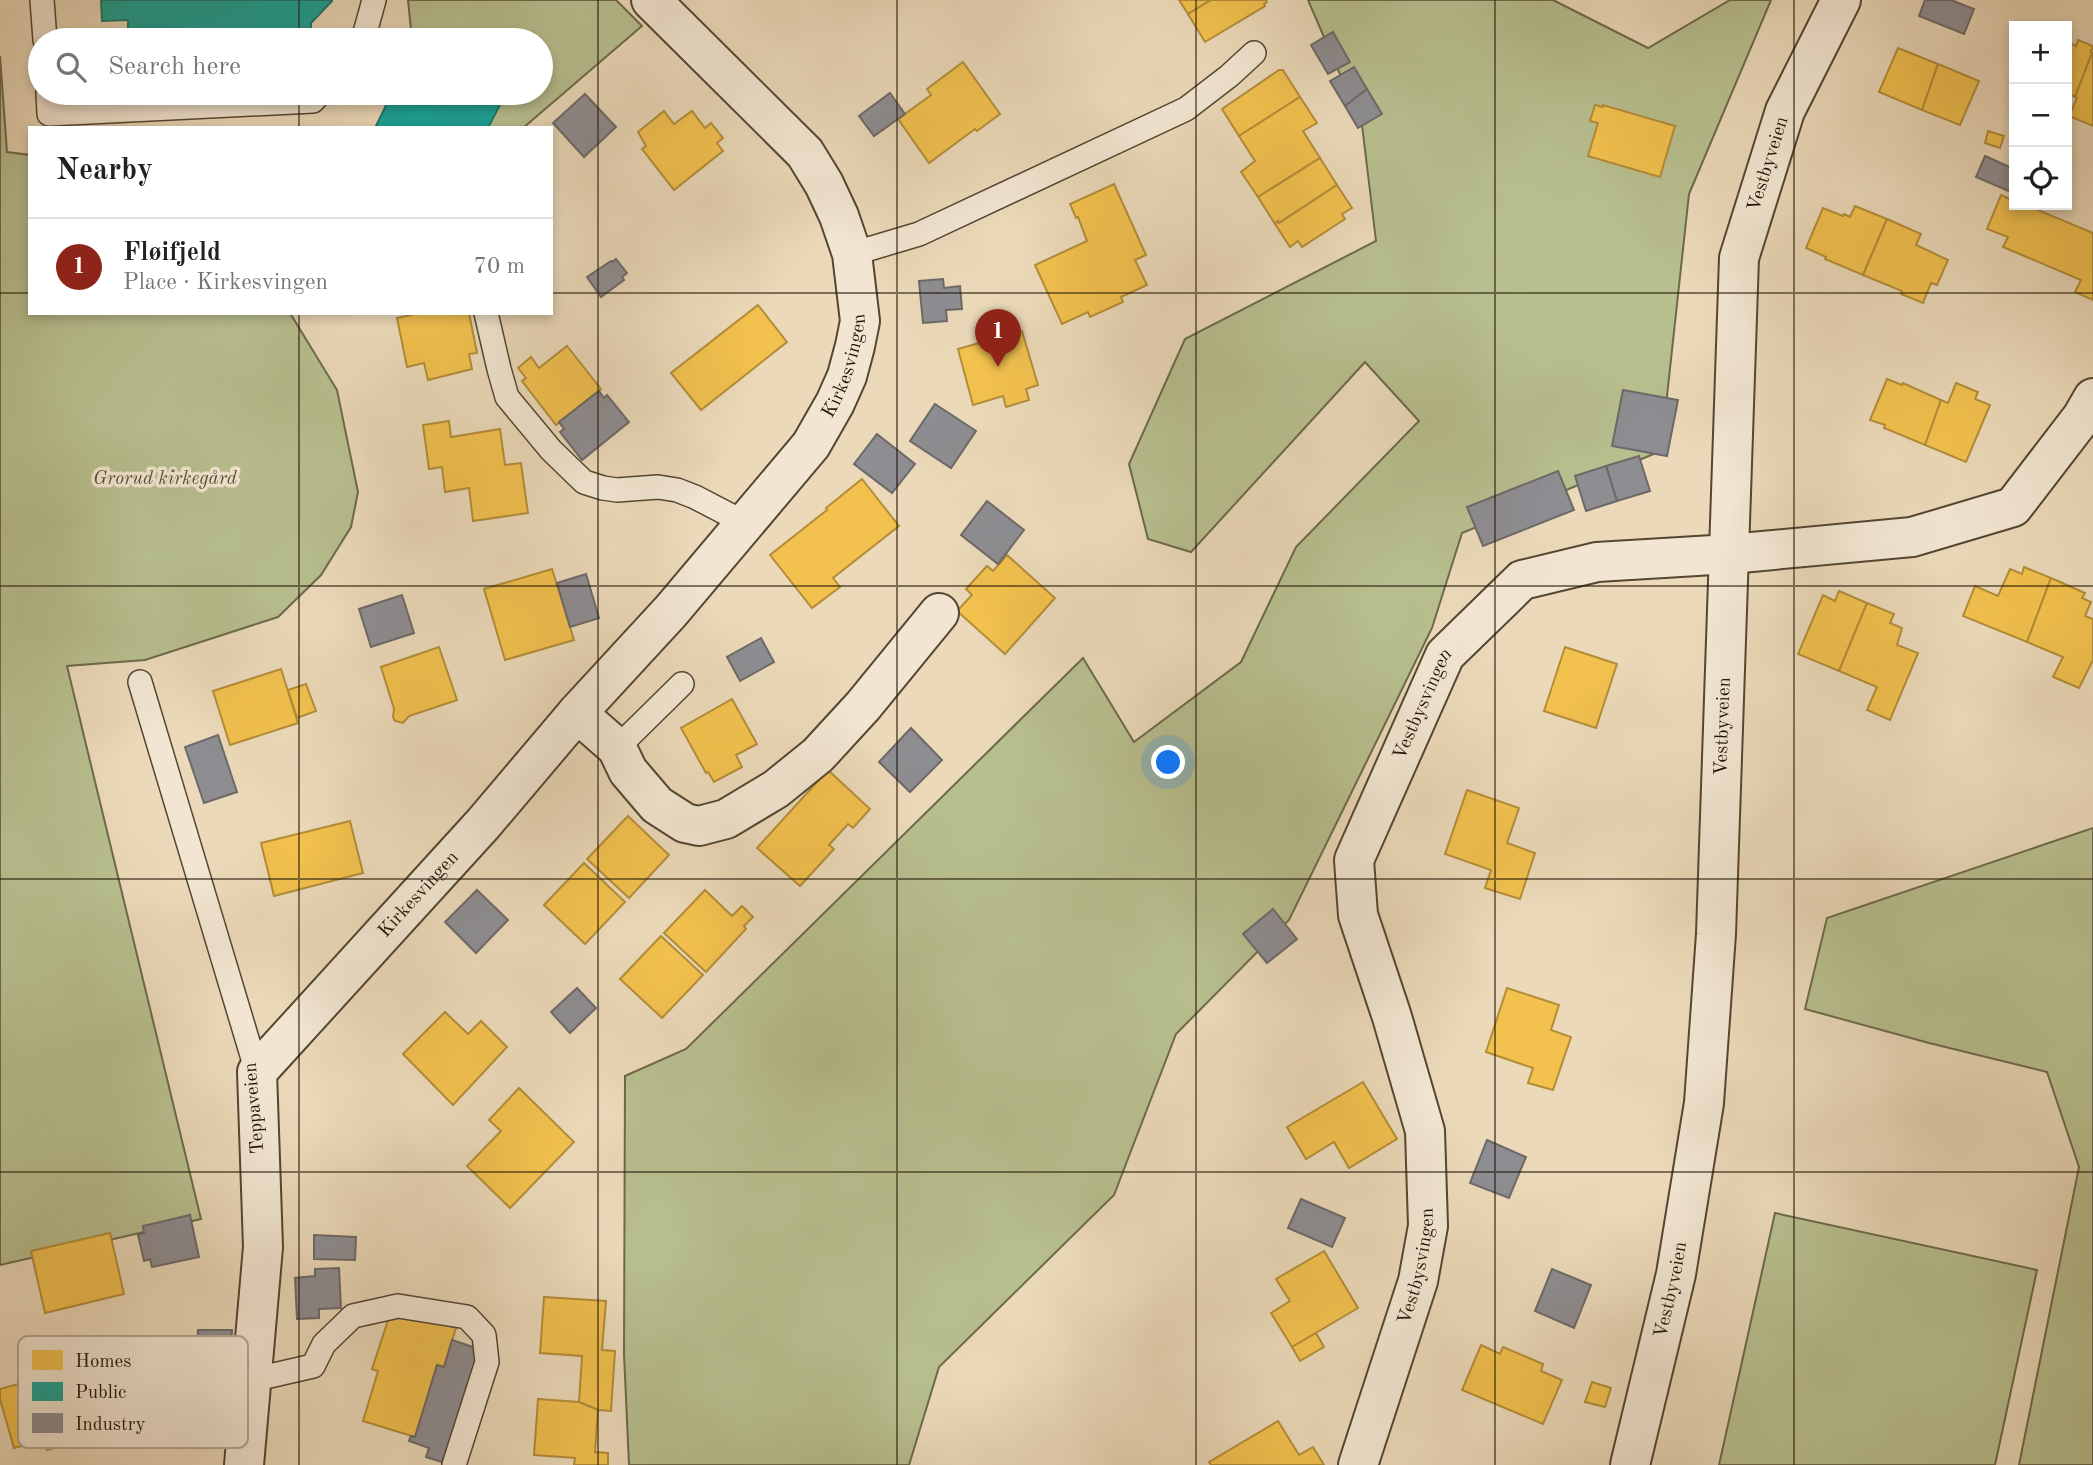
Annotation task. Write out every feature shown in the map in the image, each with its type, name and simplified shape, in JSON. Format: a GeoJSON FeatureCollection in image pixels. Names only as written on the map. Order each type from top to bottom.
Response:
{"type":"FeatureCollection","features":[{"type":"Feature","properties":{"kind":"street","name":"Kirkesvingen"},"geometry":{"type":"LineString","coordinates":[[257,1072],[483,824],[577,713],[671,611],[811,445],[847,376],[860,321],[852,254],[824,184],[805,153],[651,0]]}},
{"type":"Feature","properties":{"kind":"street","name":"Vestbyveien"},"geometry":{"type":"LineString","coordinates":[[1630,1465],[1676,1274],[1704,1103],[1716,934],[1739,258],[1785,111],[1841,0]]}},
{"type":"Feature","properties":{"kind":"street","name":"Vestbysvingen"},"geometry":{"type":"LineString","coordinates":[[1358,1465],[1418,1282],[1428,1226],[1425,1131],[1392,1017],[1358,915],[1354,860],[1445,655],[1522,580],[1597,562],[1730,554],[1912,537],[2013,507],[2082,417],[2093,398]]}},
{"type":"Feature","properties":{"kind":"street"},"geometry":{"type":"LineString","coordinates":[[577,713],[617,748],[628,771],[657,805],[685,823],[699,826],[726,818],[776,789],[818,755],[863,706],[939,613]]}},
{"type":"Feature","properties":{"kind":"street","name":"Teppaveien"},"geometry":{"type":"LineString","coordinates":[[248,1422],[263,1247],[257,1072]]}},
{"type":"Feature","properties":{"kind":"lane"},"geometry":{"type":"LineString","coordinates":[[42,0],[44,28]]}},
{"type":"Feature","properties":{"kind":"lane"},"geometry":{"type":"LineString","coordinates":[[366,28],[374,0]]}},
{"type":"Feature","properties":{"kind":"lane"},"geometry":{"type":"LineString","coordinates":[[852,254],[919,234],[1186,108],[1229,76],[1254,53]]}},
{"type":"Feature","properties":{"kind":"lane"},"geometry":{"type":"LineString","coordinates":[[49,105],[49,114],[232,105]]}},
{"type":"Feature","properties":{"kind":"lane"},"geometry":{"type":"LineString","coordinates":[[486,315],[507,397],[551,450],[584,482],[617,490],[658,487],[677,490],[745,523]]}},
{"type":"Feature","properties":{"kind":"lane","name":"Teppaveien"},"geometry":{"type":"LineString","coordinates":[[140,681],[257,1072]]}},
{"type":"Feature","properties":{"kind":"lane"},"geometry":{"type":"LineString","coordinates":[[617,748],[682,684]]}},
{"type":"Feature","properties":{"kind":"lane"},"geometry":{"type":"LineString","coordinates":[[252,1380],[313,1366],[324,1344],[353,1315],[398,1306],[467,1317],[485,1335],[487,1362],[454,1465]]}},
{"type":"Feature","properties":{"kind":"green space"},"geometry":{"type":"Polygon","coordinates":[[[408,0],[616,0],[642,26],[553,102],[553,28],[411,28],[408,0]]]}},
{"type":"Feature","properties":{"kind":"green space"},"geometry":{"type":"Polygon","coordinates":[[[1308,0],[1553,0],[1648,48],[1730,0],[1771,0],[1689,194],[1661,451],[1462,533],[1432,628],[1289,920],[1176,1034],[1114,1195],[939,1367],[909,1465],[629,1465],[624,1354],[625,1076],[686,1049],[1083,658],[1134,742],[1241,662],[1296,547],[1419,421],[1365,362],[1191,552],[1148,539],[1129,464],[1185,339],[1376,241],[1362,125],[1308,0]]]}},
{"type":"Feature","properties":{"kind":"green space","name":"Grorud kirkegård"},"geometry":{"type":"Polygon","coordinates":[[[0,56],[7,152],[28,155],[28,315],[291,315],[337,390],[358,492],[351,527],[321,575],[278,617],[145,660],[67,666],[201,1219],[0,1265],[0,56]]]}},
{"type":"Feature","properties":{"kind":"green space"},"geometry":{"type":"Polygon","coordinates":[[[494,105],[550,105],[525,126],[484,126],[494,105]]]}},
{"type":"Feature","properties":{"kind":"green space"},"geometry":{"type":"Polygon","coordinates":[[[2093,828],[2093,1465],[2019,1465],[2079,1167],[2047,1072],[1805,1009],[1827,918],[2093,828]]]}},
{"type":"Feature","properties":{"kind":"green space"},"geometry":{"type":"Polygon","coordinates":[[[1775,1213],[2037,1270],[1995,1465],[1719,1465],[1775,1213]]]}},
{"type":"Feature","properties":{"kind":"building: Homes"},"geometry":{"type":"Polygon","coordinates":[[[1179,0],[1211,0],[1188,14],[1179,0]]]}},
{"type":"Feature","properties":{"kind":"building: Homes"},"geometry":{"type":"Polygon","coordinates":[[[1211,0],[1267,2],[1265,6],[1205,42],[1188,14],[1211,0]]]}},
{"type":"Feature","properties":{"kind":"building: Homes"},"geometry":{"type":"Polygon","coordinates":[[[2078,40],[2093,46],[2075,97],[2072,96],[2072,44],[2076,46],[2078,40]]]}},
{"type":"Feature","properties":{"kind":"building: Homes"},"geometry":{"type":"Polygon","coordinates":[[[1898,48],[1938,64],[1922,110],[1879,92],[1898,48]]]}},
{"type":"Feature","properties":{"kind":"building: Homes"},"geometry":{"type":"Polygon","coordinates":[[[2093,53],[2093,126],[2072,117],[2077,98],[2075,97],[2093,53]]]}},
{"type":"Feature","properties":{"kind":"building: Homes"},"geometry":{"type":"Polygon","coordinates":[[[963,62],[1000,114],[929,163],[898,119],[931,95],[927,89],[963,62]]]}},
{"type":"Feature","properties":{"kind":"building: Homes"},"geometry":{"type":"Polygon","coordinates":[[[1938,64],[1979,81],[1960,125],[1922,110],[1938,64]]]}},
{"type":"Feature","properties":{"kind":"building: Homes"},"geometry":{"type":"Polygon","coordinates":[[[1279,70],[1283,70],[1300,97],[1239,136],[1222,109],[1279,70]]]}},
{"type":"Feature","properties":{"kind":"building: Homes"},"geometry":{"type":"Polygon","coordinates":[[[1300,97],[1317,123],[1303,131],[1320,158],[1258,197],[1241,172],[1255,161],[1239,136],[1300,97]]]}},
{"type":"Feature","properties":{"kind":"building: Homes"},"geometry":{"type":"Polygon","coordinates":[[[1595,105],[1675,126],[1660,177],[1588,156],[1598,123],[1590,121],[1595,105]]]}},
{"type":"Feature","properties":{"kind":"building: Homes"},"geometry":{"type":"Polygon","coordinates":[[[664,111],[674,124],[692,111],[705,128],[711,123],[723,138],[717,143],[723,151],[674,190],[642,149],[646,146],[638,132],[664,111]]]}},
{"type":"Feature","properties":{"kind":"building: Homes"},"geometry":{"type":"Polygon","coordinates":[[[1988,131],[2004,136],[2000,148],[1985,143],[1988,131]]]}},
{"type":"Feature","properties":{"kind":"building: Homes"},"geometry":{"type":"Polygon","coordinates":[[[1320,158],[1337,185],[1275,224],[1258,197],[1320,158]]]}},
{"type":"Feature","properties":{"kind":"building: Homes"},"geometry":{"type":"Polygon","coordinates":[[[1114,184],[1146,255],[1135,260],[1147,285],[1121,297],[1123,302],[1090,317],[1088,312],[1062,324],[1035,265],[1087,241],[1070,204],[1114,184]]]}},
{"type":"Feature","properties":{"kind":"building: Homes"},"geometry":{"type":"Polygon","coordinates":[[[1337,185],[1352,208],[1342,214],[1345,219],[1302,247],[1298,241],[1290,247],[1275,224],[1337,185]]]}},
{"type":"Feature","properties":{"kind":"building: Homes"},"geometry":{"type":"Polygon","coordinates":[[[2001,195],[2009,199],[2009,210],[2038,210],[2093,233],[2093,300],[2075,292],[2081,280],[2003,247],[2008,237],[1987,229],[2001,195]]]}},
{"type":"Feature","properties":{"kind":"building: Homes"},"geometry":{"type":"Polygon","coordinates":[[[1855,206],[1887,219],[1863,275],[1806,248],[1823,208],[1850,217],[1855,206]]]}},
{"type":"Feature","properties":{"kind":"building: Homes"},"geometry":{"type":"Polygon","coordinates":[[[1887,219],[1921,234],[1916,245],[1948,260],[1937,285],[1931,283],[1923,303],[1863,275],[1887,219]]]}},
{"type":"Feature","properties":{"kind":"building: Homes"},"geometry":{"type":"Polygon","coordinates":[[[758,305],[787,342],[701,410],[671,373],[758,305]]]}},
{"type":"Feature","properties":{"kind":"building: Homes"},"geometry":{"type":"Polygon","coordinates":[[[411,315],[469,315],[477,353],[469,354],[472,369],[428,380],[424,363],[407,367],[397,318],[411,315]]]}},
{"type":"Feature","properties":{"kind":"building: Homes"},"geometry":{"type":"Polygon","coordinates":[[[1022,331],[1038,385],[1026,389],[1029,400],[1006,407],[1003,396],[973,405],[958,349],[1022,331]]]}},
{"type":"Feature","properties":{"kind":"building: Homes"},"geometry":{"type":"Polygon","coordinates":[[[567,346],[601,389],[556,425],[522,381],[526,378],[518,368],[531,357],[539,368],[567,346]]]}},
{"type":"Feature","properties":{"kind":"building: Homes"},"geometry":{"type":"Polygon","coordinates":[[[1887,379],[1941,400],[1925,445],[1870,420],[1887,379]]]}},
{"type":"Feature","properties":{"kind":"building: Homes"},"geometry":{"type":"Polygon","coordinates":[[[1956,383],[1978,392],[1975,399],[1990,405],[1966,462],[1925,445],[1941,400],[1948,403],[1956,383]]]}},
{"type":"Feature","properties":{"kind":"building: Homes"},"geometry":{"type":"Polygon","coordinates":[[[449,421],[451,437],[500,429],[505,465],[521,463],[528,513],[473,521],[469,488],[445,492],[442,467],[429,469],[423,425],[449,421]]]}},
{"type":"Feature","properties":{"kind":"building: Homes"},"geometry":{"type":"Polygon","coordinates":[[[862,479],[899,526],[833,578],[840,587],[812,608],[770,555],[862,479]]]}},
{"type":"Feature","properties":{"kind":"building: Homes"},"geometry":{"type":"Polygon","coordinates":[[[1007,555],[1055,598],[1005,654],[957,611],[972,595],[966,589],[987,566],[993,571],[1007,555]]]}},
{"type":"Feature","properties":{"kind":"building: Homes"},"geometry":{"type":"Polygon","coordinates":[[[2024,567],[2051,578],[2027,642],[1963,616],[1975,586],[1998,596],[2010,569],[2022,574],[2024,567]]]}},
{"type":"Feature","properties":{"kind":"building: Homes"},"geometry":{"type":"Polygon","coordinates":[[[552,569],[574,640],[505,660],[484,589],[552,569]]]}},
{"type":"Feature","properties":{"kind":"building: Homes"},"geometry":{"type":"Polygon","coordinates":[[[2051,578],[2085,593],[2082,598],[2091,602],[2085,616],[2093,619],[2093,660],[2079,688],[2053,677],[2063,657],[2027,642],[2051,578]]]}},
{"type":"Feature","properties":{"kind":"building: Homes"},"geometry":{"type":"Polygon","coordinates":[[[1839,591],[1867,603],[1839,671],[1798,654],[1823,595],[1835,601],[1839,591]]]}},
{"type":"Feature","properties":{"kind":"building: Homes"},"geometry":{"type":"Polygon","coordinates":[[[1867,603],[1894,614],[1890,623],[1902,628],[1897,645],[1918,653],[1890,720],[1867,710],[1877,687],[1839,671],[1867,603]]]}},
{"type":"Feature","properties":{"kind":"building: Homes"},"geometry":{"type":"Polygon","coordinates":[[[439,647],[457,700],[409,716],[403,723],[395,721],[381,667],[439,647]]]}},
{"type":"Feature","properties":{"kind":"building: Homes"},"geometry":{"type":"Polygon","coordinates":[[[1565,647],[1617,664],[1596,728],[1544,711],[1565,647]]]}},
{"type":"Feature","properties":{"kind":"building: Homes"},"geometry":{"type":"Polygon","coordinates":[[[281,669],[298,723],[230,745],[213,691],[281,669]]]}},
{"type":"Feature","properties":{"kind":"building: Homes"},"geometry":{"type":"Polygon","coordinates":[[[306,684],[316,711],[297,718],[288,690],[306,684]]]}},
{"type":"Feature","properties":{"kind":"building: Homes"},"geometry":{"type":"Polygon","coordinates":[[[732,699],[757,744],[736,755],[742,767],[714,782],[708,772],[706,773],[681,728],[732,699]]]}},
{"type":"Feature","properties":{"kind":"building: Homes"},"geometry":{"type":"Polygon","coordinates":[[[828,770],[870,809],[853,828],[848,824],[829,845],[834,849],[800,886],[757,848],[828,770]]]}},
{"type":"Feature","properties":{"kind":"building: Homes"},"geometry":{"type":"Polygon","coordinates":[[[1467,790],[1519,808],[1507,843],[1535,853],[1520,899],[1485,888],[1491,870],[1445,854],[1467,790]]]}},
{"type":"Feature","properties":{"kind":"building: Homes"},"geometry":{"type":"Polygon","coordinates":[[[628,816],[669,855],[629,898],[587,859],[628,816]]]}},
{"type":"Feature","properties":{"kind":"building: Homes"},"geometry":{"type":"Polygon","coordinates":[[[350,821],[363,873],[274,896],[261,843],[350,821]]]}},
{"type":"Feature","properties":{"kind":"building: Homes"},"geometry":{"type":"Polygon","coordinates":[[[584,863],[625,902],[585,944],[544,905],[584,863]]]}},
{"type":"Feature","properties":{"kind":"building: Homes"},"geometry":{"type":"Polygon","coordinates":[[[705,890],[732,916],[742,906],[753,917],[744,926],[746,929],[706,972],[664,933],[705,890]]]}},
{"type":"Feature","properties":{"kind":"building: Homes"},"geometry":{"type":"Polygon","coordinates":[[[661,936],[703,975],[662,1018],[620,979],[661,936]]]}},
{"type":"Feature","properties":{"kind":"building: Homes"},"geometry":{"type":"Polygon","coordinates":[[[1507,988],[1559,1005],[1551,1030],[1571,1037],[1553,1090],[1528,1083],[1533,1068],[1486,1052],[1507,988]]]}},
{"type":"Feature","properties":{"kind":"building: Homes"},"geometry":{"type":"Polygon","coordinates":[[[445,1012],[468,1034],[481,1021],[507,1047],[453,1105],[403,1054],[445,1012]]]}},
{"type":"Feature","properties":{"kind":"building: Homes"},"geometry":{"type":"Polygon","coordinates":[[[1363,1082],[1397,1139],[1349,1168],[1334,1142],[1306,1159],[1287,1127],[1363,1082]]]}},
{"type":"Feature","properties":{"kind":"building: Homes"},"geometry":{"type":"Polygon","coordinates":[[[519,1088],[574,1142],[510,1208],[467,1166],[501,1131],[489,1120],[519,1088]]]}},
{"type":"Feature","properties":{"kind":"building: Homes"},"geometry":{"type":"Polygon","coordinates":[[[110,1233],[124,1294],[45,1313],[31,1251],[110,1233]]]}},
{"type":"Feature","properties":{"kind":"building: Homes"},"geometry":{"type":"Polygon","coordinates":[[[1324,1251],[1358,1308],[1292,1347],[1271,1313],[1290,1301],[1276,1279],[1324,1251]]]}},
{"type":"Feature","properties":{"kind":"building: Homes"},"geometry":{"type":"Polygon","coordinates":[[[544,1297],[606,1301],[602,1350],[615,1351],[611,1411],[598,1410],[579,1402],[582,1356],[540,1353],[544,1297]]]}},
{"type":"Feature","properties":{"kind":"building: Homes"},"geometry":{"type":"Polygon","coordinates":[[[392,1308],[456,1328],[444,1367],[437,1365],[415,1437],[363,1421],[378,1371],[372,1369],[392,1308]]]}},
{"type":"Feature","properties":{"kind":"building: Homes"},"geometry":{"type":"Polygon","coordinates":[[[1316,1333],[1324,1347],[1300,1361],[1292,1347],[1316,1333]]]}},
{"type":"Feature","properties":{"kind":"building: Homes"},"geometry":{"type":"Polygon","coordinates":[[[1481,1345],[1500,1354],[1503,1347],[1543,1364],[1541,1371],[1562,1380],[1543,1424],[1462,1390],[1481,1345]]]}},
{"type":"Feature","properties":{"kind":"building: Homes"},"geometry":{"type":"Polygon","coordinates":[[[1592,1382],[1611,1388],[1605,1407],[1585,1402],[1592,1382]]]}},
{"type":"Feature","properties":{"kind":"building: Homes"},"geometry":{"type":"Polygon","coordinates":[[[18,1384],[18,1447],[14,1448],[0,1399],[0,1389],[18,1384]]]}},
{"type":"Feature","properties":{"kind":"building: Homes"},"geometry":{"type":"Polygon","coordinates":[[[538,1399],[579,1402],[598,1410],[595,1452],[608,1453],[608,1465],[574,1465],[575,1458],[534,1455],[538,1399]]]}},
{"type":"Feature","properties":{"kind":"building: Homes"},"geometry":{"type":"Polygon","coordinates":[[[1278,1421],[1299,1455],[1313,1447],[1324,1465],[1211,1465],[1209,1462],[1278,1421]]]}},
{"type":"Feature","properties":{"kind":"building: Public"},"geometry":{"type":"Polygon","coordinates":[[[101,0],[332,0],[311,23],[311,28],[128,28],[128,20],[102,21],[101,0]]]}},
{"type":"Feature","properties":{"kind":"building: Public"},"geometry":{"type":"Polygon","coordinates":[[[386,105],[500,105],[489,126],[376,126],[386,105]]]}},
{"type":"Feature","properties":{"kind":"building: Industry"},"geometry":{"type":"Polygon","coordinates":[[[1925,0],[1951,0],[1974,9],[1964,34],[1919,16],[1925,0]]]}},
{"type":"Feature","properties":{"kind":"building: Industry"},"geometry":{"type":"Polygon","coordinates":[[[1333,32],[1350,62],[1328,74],[1311,45],[1333,32]]]}},
{"type":"Feature","properties":{"kind":"building: Industry"},"geometry":{"type":"Polygon","coordinates":[[[1354,67],[1367,89],[1345,106],[1330,81],[1354,67]]]}},
{"type":"Feature","properties":{"kind":"building: Industry"},"geometry":{"type":"Polygon","coordinates":[[[1367,89],[1382,114],[1358,128],[1345,106],[1367,89]]]}},
{"type":"Feature","properties":{"kind":"building: Industry"},"geometry":{"type":"Polygon","coordinates":[[[890,93],[905,114],[874,136],[859,116],[890,93]]]}},
{"type":"Feature","properties":{"kind":"building: Industry"},"geometry":{"type":"Polygon","coordinates":[[[585,94],[616,127],[584,157],[553,123],[585,94]]]}},
{"type":"Feature","properties":{"kind":"building: Industry"},"geometry":{"type":"Polygon","coordinates":[[[1985,156],[2009,167],[2009,191],[1976,177],[1985,156]]]}},
{"type":"Feature","properties":{"kind":"building: Industry"},"geometry":{"type":"Polygon","coordinates":[[[616,259],[627,273],[622,277],[624,280],[601,297],[587,277],[616,259]]]}},
{"type":"Feature","properties":{"kind":"building: Industry"},"geometry":{"type":"Polygon","coordinates":[[[943,279],[944,288],[960,286],[962,309],[946,310],[947,321],[923,323],[919,281],[943,279]]]}},
{"type":"Feature","properties":{"kind":"building: Industry"},"geometry":{"type":"Polygon","coordinates":[[[1623,390],[1678,400],[1667,456],[1612,446],[1623,390]]]}},
{"type":"Feature","properties":{"kind":"building: Industry"},"geometry":{"type":"Polygon","coordinates":[[[599,391],[604,398],[607,395],[629,422],[582,460],[560,432],[564,429],[559,422],[599,391]]]}},
{"type":"Feature","properties":{"kind":"building: Industry"},"geometry":{"type":"Polygon","coordinates":[[[935,404],[976,431],[951,468],[910,441],[935,404]]]}},
{"type":"Feature","properties":{"kind":"building: Industry"},"geometry":{"type":"Polygon","coordinates":[[[877,434],[915,464],[892,493],[854,464],[877,434]]]}},
{"type":"Feature","properties":{"kind":"building: Industry"},"geometry":{"type":"Polygon","coordinates":[[[1639,456],[1650,491],[1617,501],[1606,466],[1639,456]]]}},
{"type":"Feature","properties":{"kind":"building: Industry"},"geometry":{"type":"Polygon","coordinates":[[[1606,466],[1617,501],[1586,511],[1575,476],[1606,466]]]}},
{"type":"Feature","properties":{"kind":"building: Industry"},"geometry":{"type":"Polygon","coordinates":[[[1558,471],[1574,510],[1483,546],[1467,507],[1558,471]]]}},
{"type":"Feature","properties":{"kind":"building: Industry"},"geometry":{"type":"Polygon","coordinates":[[[987,501],[1024,530],[998,564],[961,535],[987,501]]]}},
{"type":"Feature","properties":{"kind":"building: Industry"},"geometry":{"type":"Polygon","coordinates":[[[586,574],[599,618],[570,627],[557,583],[586,574]]]}},
{"type":"Feature","properties":{"kind":"building: Industry"},"geometry":{"type":"Polygon","coordinates":[[[402,595],[414,633],[371,647],[359,609],[402,595]]]}},
{"type":"Feature","properties":{"kind":"building: Industry"},"geometry":{"type":"Polygon","coordinates":[[[761,638],[774,662],[740,681],[727,657],[761,638]]]}},
{"type":"Feature","properties":{"kind":"building: Industry"},"geometry":{"type":"Polygon","coordinates":[[[911,728],[942,760],[910,792],[879,762],[911,728]]]}},
{"type":"Feature","properties":{"kind":"building: Industry"},"geometry":{"type":"Polygon","coordinates":[[[218,735],[237,792],[204,803],[185,747],[218,735]]]}},
{"type":"Feature","properties":{"kind":"building: Industry"},"geometry":{"type":"Polygon","coordinates":[[[477,890],[508,920],[476,953],[445,922],[477,890]]]}},
{"type":"Feature","properties":{"kind":"building: Industry"},"geometry":{"type":"Polygon","coordinates":[[[1273,909],[1297,939],[1267,963],[1243,934],[1273,909]]]}},
{"type":"Feature","properties":{"kind":"building: Industry"},"geometry":{"type":"Polygon","coordinates":[[[577,988],[596,1008],[570,1033],[551,1012],[577,988]]]}},
{"type":"Feature","properties":{"kind":"building: Industry"},"geometry":{"type":"Polygon","coordinates":[[[1487,1140],[1526,1157],[1509,1198],[1470,1183],[1487,1140]]]}},
{"type":"Feature","properties":{"kind":"building: Industry"},"geometry":{"type":"Polygon","coordinates":[[[1301,1199],[1345,1218],[1332,1247],[1288,1228],[1301,1199]]]}},
{"type":"Feature","properties":{"kind":"building: Industry"},"geometry":{"type":"Polygon","coordinates":[[[190,1215],[199,1257],[152,1267],[150,1259],[144,1261],[138,1235],[144,1233],[143,1226],[190,1215]]]}},
{"type":"Feature","properties":{"kind":"building: Industry"},"geometry":{"type":"Polygon","coordinates":[[[314,1235],[356,1237],[355,1260],[314,1259],[314,1235]]]}},
{"type":"Feature","properties":{"kind":"building: Industry"},"geometry":{"type":"Polygon","coordinates":[[[339,1268],[341,1308],[319,1309],[319,1318],[297,1319],[295,1278],[315,1276],[315,1269],[339,1268]]]}},
{"type":"Feature","properties":{"kind":"building: Industry"},"geometry":{"type":"Polygon","coordinates":[[[1552,1269],[1591,1285],[1574,1328],[1535,1311],[1552,1269]]]}},
{"type":"Feature","properties":{"kind":"building: Industry"},"geometry":{"type":"Polygon","coordinates":[[[198,1330],[232,1330],[232,1336],[198,1336],[198,1330]]]}},
{"type":"Feature","properties":{"kind":"building: Industry"},"geometry":{"type":"Polygon","coordinates":[[[452,1340],[482,1350],[450,1454],[446,1453],[442,1462],[426,1457],[429,1448],[409,1441],[411,1436],[415,1437],[437,1365],[444,1367],[452,1340]]]}},
{"type":"Feature","properties":{"kind":"place","name":"Fløifjeld"},"geometry":{"type":"Point","coordinates":[998,367]}}]}
